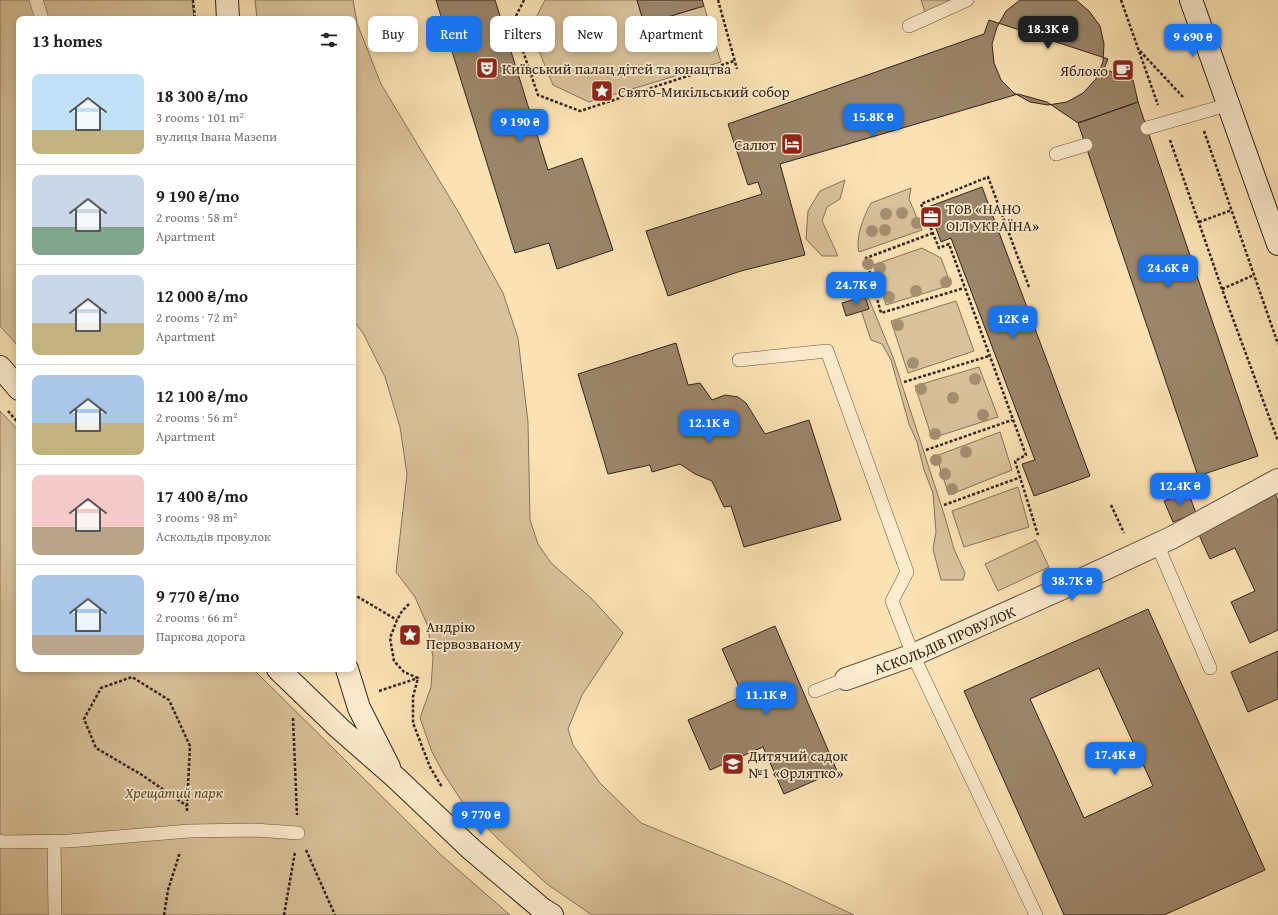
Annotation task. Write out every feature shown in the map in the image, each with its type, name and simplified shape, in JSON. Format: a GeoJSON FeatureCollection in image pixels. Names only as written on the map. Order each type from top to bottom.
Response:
{"type":"FeatureCollection","features":[{"type":"Feature","properties":{"kind":"main road"},"geometry":{"type":"LineString","coordinates":[[227,0],[228,16]]}},
{"type":"Feature","properties":{"kind":"main road"},"geometry":{"type":"LineString","coordinates":[[1191,0],[1227,105],[1278,244]]}},
{"type":"Feature","properties":{"kind":"main road"},"geometry":{"type":"LineString","coordinates":[[0,368],[16,386]]}},
{"type":"Feature","properties":{"kind":"main road","name":"АСКОЛЬДІВ ПРОВУЛОК"},"geometry":{"type":"LineString","coordinates":[[846,679],[913,655],[985,624],[1157,544],[1278,480]]}},
{"type":"Feature","properties":{"kind":"main road"},"geometry":{"type":"LineString","coordinates":[[347,672],[359,708],[394,777]]}},
{"type":"Feature","properties":{"kind":"main road"},"geometry":{"type":"LineString","coordinates":[[285,676],[471,849],[541,908],[552,915]]}},
{"type":"Feature","properties":{"kind":"lane"},"geometry":{"type":"LineString","coordinates":[[36,0],[41,16]]}},
{"type":"Feature","properties":{"kind":"lane"},"geometry":{"type":"LineString","coordinates":[[909,26],[967,0]]}},
{"type":"Feature","properties":{"kind":"lane"},"geometry":{"type":"LineString","coordinates":[[1147,128],[1227,105]]}},
{"type":"Feature","properties":{"kind":"lane"},"geometry":{"type":"LineString","coordinates":[[1056,154],[1086,146]]}},
{"type":"Feature","properties":{"kind":"lane"},"geometry":{"type":"LineString","coordinates":[[739,360],[827,351],[907,572],[892,601],[913,655],[1036,915]]}},
{"type":"Feature","properties":{"kind":"lane"},"geometry":{"type":"LineString","coordinates":[[1157,544],[1210,668]]}},
{"type":"Feature","properties":{"kind":"lane"},"geometry":{"type":"LineString","coordinates":[[815,691],[846,679]]}},
{"type":"Feature","properties":{"kind":"lane"},"geometry":{"type":"LineString","coordinates":[[0,841],[54,841],[186,831],[254,830],[298,833]]}},
{"type":"Feature","properties":{"kind":"lane"},"geometry":{"type":"LineString","coordinates":[[54,841],[55,915]]}},
{"type":"Feature","properties":{"kind":"path"},"geometry":{"type":"LineString","coordinates":[[193,0],[195,16]]}},
{"type":"Feature","properties":{"kind":"path"},"geometry":{"type":"LineString","coordinates":[[524,0],[513,22],[538,95],[580,111],[734,61]]}},
{"type":"Feature","properties":{"kind":"path"},"geometry":{"type":"LineString","coordinates":[[718,0],[737,70]]}},
{"type":"Feature","properties":{"kind":"path"},"geometry":{"type":"LineString","coordinates":[[1121,0],[1222,289],[1278,441]]}},
{"type":"Feature","properties":{"kind":"path"},"geometry":{"type":"LineString","coordinates":[[1138,49],[1198,113],[1278,344]]}},
{"type":"Feature","properties":{"kind":"path"},"geometry":{"type":"LineString","coordinates":[[1029,287],[988,177],[921,204],[938,248],[949,244],[1026,455],[1015,461],[1038,535]]}},
{"type":"Feature","properties":{"kind":"path"},"geometry":{"type":"LineString","coordinates":[[1199,222],[1232,210]]}},
{"type":"Feature","properties":{"kind":"path"},"geometry":{"type":"LineString","coordinates":[[933,233],[866,258],[882,313],[964,288]]}},
{"type":"Feature","properties":{"kind":"path"},"geometry":{"type":"LineString","coordinates":[[1222,289],[1254,275]]}},
{"type":"Feature","properties":{"kind":"path"},"geometry":{"type":"LineString","coordinates":[[904,382],[989,356]]}},
{"type":"Feature","properties":{"kind":"path"},"geometry":{"type":"LineString","coordinates":[[5,408],[16,421]]}},
{"type":"Feature","properties":{"kind":"path"},"geometry":{"type":"LineString","coordinates":[[926,450],[1013,420]]}},
{"type":"Feature","properties":{"kind":"path"},"geometry":{"type":"LineString","coordinates":[[944,505],[1021,477]]}},
{"type":"Feature","properties":{"kind":"path"},"geometry":{"type":"LineString","coordinates":[[1111,505],[1134,555]]}},
{"type":"Feature","properties":{"kind":"path"},"geometry":{"type":"LineString","coordinates":[[356,596],[397,620]]}},
{"type":"Feature","properties":{"kind":"path"},"geometry":{"type":"LineString","coordinates":[[409,604],[402,611],[390,638],[394,661],[404,672],[418,678]]}},
{"type":"Feature","properties":{"kind":"path"},"geometry":{"type":"LineString","coordinates":[[284,915],[298,833],[285,676]]}},
{"type":"Feature","properties":{"kind":"path"},"geometry":{"type":"LineString","coordinates":[[164,915],[168,890],[186,831],[190,746],[169,700],[132,677],[101,688],[84,719],[96,748],[142,775],[187,806]]}},
{"type":"Feature","properties":{"kind":"path"},"geometry":{"type":"LineString","coordinates":[[374,692],[418,678]]}},
{"type":"Feature","properties":{"kind":"path"},"geometry":{"type":"LineString","coordinates":[[418,678],[414,697],[414,723],[430,766],[444,790]]}},
{"type":"Feature","properties":{"kind":"path"},"geometry":{"type":"LineString","coordinates":[[298,833],[336,915]]}},
{"type":"Feature","properties":{"kind":"green space"},"geometry":{"type":"Polygon","coordinates":[[[0,0],[192,0],[194,16],[16,16],[16,344],[0,326],[0,0]]]}},
{"type":"Feature","properties":{"kind":"green space"},"geometry":{"type":"Polygon","coordinates":[[[255,0],[353,0],[356,16],[257,16],[255,0]]]}},
{"type":"Feature","properties":{"kind":"green space"},"geometry":{"type":"Polygon","coordinates":[[[545,0],[637,0],[642,16],[625,16],[625,52],[717,52],[717,49],[721,62],[589,102],[553,85],[539,52],[555,52],[555,16],[537,16],[545,0]]]}},
{"type":"Feature","properties":{"kind":"green space"},"geometry":{"type":"Polygon","coordinates":[[[921,0],[952,0],[927,18],[921,0]]]}},
{"type":"Feature","properties":{"kind":"green space"},"geometry":{"type":"Polygon","coordinates":[[[704,6],[707,16],[671,16],[704,6]]]}},
{"type":"Feature","properties":{"kind":"green space"},"geometry":{"type":"Polygon","coordinates":[[[356,17],[381,84],[459,213],[503,293],[518,338],[528,422],[530,520],[538,544],[551,563],[591,598],[623,633],[582,695],[568,729],[573,745],[600,783],[641,823],[779,880],[854,915],[592,915],[547,884],[499,840],[463,803],[432,752],[420,718],[431,687],[433,657],[427,624],[415,597],[396,572],[407,474],[400,427],[385,377],[363,333],[356,324],[356,17]]]}},
{"type":"Feature","properties":{"kind":"green space"},"geometry":{"type":"Polygon","coordinates":[[[845,180],[840,199],[827,207],[822,221],[838,256],[822,256],[806,239],[808,211],[820,191],[845,180]]]}},
{"type":"Feature","properties":{"kind":"green space"},"geometry":{"type":"Polygon","coordinates":[[[911,188],[909,199],[922,230],[859,252],[859,233],[871,203],[911,188]]]}},
{"type":"Feature","properties":{"kind":"green space"},"geometry":{"type":"Polygon","coordinates":[[[922,248],[941,258],[951,285],[886,305],[873,265],[922,248]]]}},
{"type":"Feature","properties":{"kind":"green space"},"geometry":{"type":"Polygon","coordinates":[[[858,273],[893,357],[954,549],[965,573],[963,580],[941,580],[933,549],[936,532],[933,493],[924,470],[917,442],[909,424],[891,360],[882,344],[871,340],[853,286],[852,276],[858,273]]]}},
{"type":"Feature","properties":{"kind":"green space"},"geometry":{"type":"Polygon","coordinates":[[[956,301],[974,351],[908,373],[891,321],[956,301]]]}},
{"type":"Feature","properties":{"kind":"green space"},"geometry":{"type":"Polygon","coordinates":[[[979,367],[998,417],[932,438],[915,386],[979,367]]]}},
{"type":"Feature","properties":{"kind":"green space","name":"Хрещатий парк"},"geometry":{"type":"Polygon","coordinates":[[[0,411],[16,428],[16,672],[256,672],[440,854],[510,915],[0,915],[0,411]]]}},
{"type":"Feature","properties":{"kind":"green space"},"geometry":{"type":"Polygon","coordinates":[[[1000,432],[1012,470],[949,495],[936,456],[1000,432]]]}},
{"type":"Feature","properties":{"kind":"green space"},"geometry":{"type":"Polygon","coordinates":[[[1018,487],[1029,527],[964,547],[952,511],[1018,487]]]}},
{"type":"Feature","properties":{"kind":"green space"},"geometry":{"type":"Polygon","coordinates":[[[1036,540],[1049,567],[998,591],[985,564],[1036,540]]]}},
{"type":"Feature","properties":{"kind":"building","name":"Київський палац дітей та юнацтва"},"geometry":{"type":"Polygon","coordinates":[[[436,0],[495,0],[500,16],[490,16],[490,52],[511,52],[548,170],[582,158],[613,250],[557,269],[549,243],[515,253],[452,52],[482,52],[482,16],[441,16],[436,0]]]}},
{"type":"Feature","properties":{"kind":"building","name":"Київський палац дітей та юнацтва"},"geometry":{"type":"Polygon","coordinates":[[[637,0],[702,0],[704,6],[671,16],[642,16],[637,0]]]}},
{"type":"Feature","properties":{"kind":"building"},"geometry":{"type":"Polygon","coordinates":[[[1020,0],[1076,0],[1089,11],[1100,26],[1104,44],[1103,62],[1096,79],[1083,93],[1067,102],[1048,105],[1030,102],[1014,93],[1001,80],[994,63],[992,44],[997,27],[1006,11],[1020,0]]]}},
{"type":"Feature","properties":{"kind":"building","name":"Салют"},"geometry":{"type":"Polygon","coordinates":[[[989,20],[1108,59],[1104,69],[1133,80],[1138,102],[1078,123],[1047,102],[1018,94],[780,164],[805,255],[741,271],[668,296],[646,231],[762,194],[758,182],[748,185],[728,124],[984,34],[989,20]]]}},
{"type":"Feature","properties":{"kind":"building"},"geometry":{"type":"Polygon","coordinates":[[[1138,102],[1258,456],[1198,476],[1078,123],[1138,102]]]}},
{"type":"Feature","properties":{"kind":"building"},"geometry":{"type":"Polygon","coordinates":[[[982,187],[1090,476],[1034,496],[1022,464],[1035,460],[951,238],[941,242],[928,207],[982,187]]]}},
{"type":"Feature","properties":{"kind":"building"},"geometry":{"type":"Polygon","coordinates":[[[865,296],[869,309],[846,316],[842,303],[865,296]]]}},
{"type":"Feature","properties":{"kind":"building"},"geometry":{"type":"Polygon","coordinates":[[[676,343],[688,385],[700,383],[712,400],[725,395],[738,397],[746,403],[765,434],[809,420],[841,520],[744,547],[731,506],[724,507],[712,481],[695,474],[680,464],[652,472],[650,465],[608,474],[578,374],[676,343]]]}},
{"type":"Feature","properties":{"kind":"building"},"geometry":{"type":"Polygon","coordinates":[[[1273,490],[1278,500],[1278,630],[1250,643],[1231,602],[1255,591],[1235,548],[1210,559],[1195,526],[1273,490]]]}},
{"type":"Feature","properties":{"kind":"building"},"geometry":{"type":"Polygon","coordinates":[[[1188,492],[1196,513],[1173,522],[1164,501],[1188,492]]]}},
{"type":"Feature","properties":{"kind":"building"},"geometry":{"type":"Polygon","coordinates":[[[1148,609],[1265,870],[1164,915],[1064,915],[964,691],[1148,609]],[[1099,668],[1030,699],[1084,818],[1153,786],[1099,668]]]}},
{"type":"Feature","properties":{"kind":"building"},"geometry":{"type":"Polygon","coordinates":[[[775,626],[837,771],[784,794],[763,747],[710,770],[688,720],[743,696],[722,649],[775,626]]]}},
{"type":"Feature","properties":{"kind":"building"},"geometry":{"type":"Polygon","coordinates":[[[1278,651],[1278,699],[1248,712],[1231,672],[1278,651]]]}},
{"type":"Feature","properties":{"kind":"place","name":"Київський палац дітей та юнацтва"},"geometry":{"type":"Point","coordinates":[487,68]}},
{"type":"Feature","properties":{"kind":"place","name":"Яблоко"},"geometry":{"type":"Point","coordinates":[1123,70]}},
{"type":"Feature","properties":{"kind":"place","name":"Свято-Микільський собор"},"geometry":{"type":"Point","coordinates":[602,91]}},
{"type":"Feature","properties":{"kind":"place","name":"Салют"},"geometry":{"type":"Point","coordinates":[792,144]}},
{"type":"Feature","properties":{"kind":"place","name":"ТОВ «НАНО ОІЛ УКРАЇНА»"},"geometry":{"type":"Point","coordinates":[931,217]}},
{"type":"Feature","properties":{"kind":"place","name":"Андрію Первозваному"},"geometry":{"type":"Point","coordinates":[410,635]}},
{"type":"Feature","properties":{"kind":"place","name":"Дитячий садок №1 «Орлятко»"},"geometry":{"type":"Point","coordinates":[733,764]}}]}
